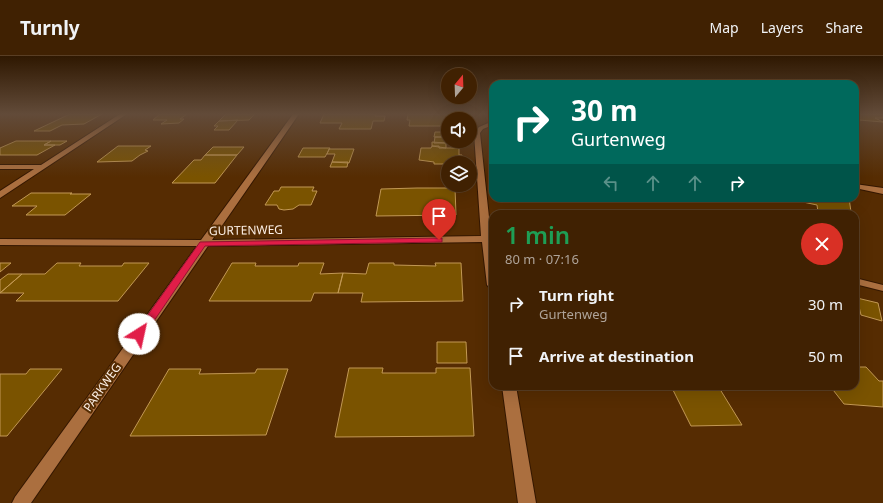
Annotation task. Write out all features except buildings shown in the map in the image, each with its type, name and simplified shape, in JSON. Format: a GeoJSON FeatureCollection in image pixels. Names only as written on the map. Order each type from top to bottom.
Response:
{"type":"FeatureCollection","features":[{"type":"Feature","properties":{"kind":"street"},"geometry":{"type":"LineString","coordinates":[[0,195],[91,135]]}},
{"type":"Feature","properties":{"kind":"street","name":"PARKWEG"},"geometry":{"type":"LineString","coordinates":[[21,503],[281,135]]}},
{"type":"Feature","properties":{"kind":"street"},"geometry":{"type":"LineString","coordinates":[[477,135],[489,239]]}},
{"type":"Feature","properties":{"kind":"street"},"geometry":{"type":"LineString","coordinates":[[0,167],[41,167]]}},
{"type":"Feature","properties":{"kind":"street"},"geometry":{"type":"LineString","coordinates":[[859,187],[883,191]]}},
{"type":"Feature","properties":{"kind":"street","name":"GURTENWEG"},"geometry":{"type":"LineString","coordinates":[[0,242],[203,244],[489,239]]}},
{"type":"Feature","properties":{"kind":"street"},"geometry":{"type":"LineString","coordinates":[[859,282],[883,288]]}},
{"type":"Feature","properties":{"kind":"street"},"geometry":{"type":"LineString","coordinates":[[510,390],[527,503]]}},
{"type":"Feature","properties":{"kind":"route"},"geometry":{"type":"LineString","coordinates":[[139,334],[203,244],[439,240]]}}]}
